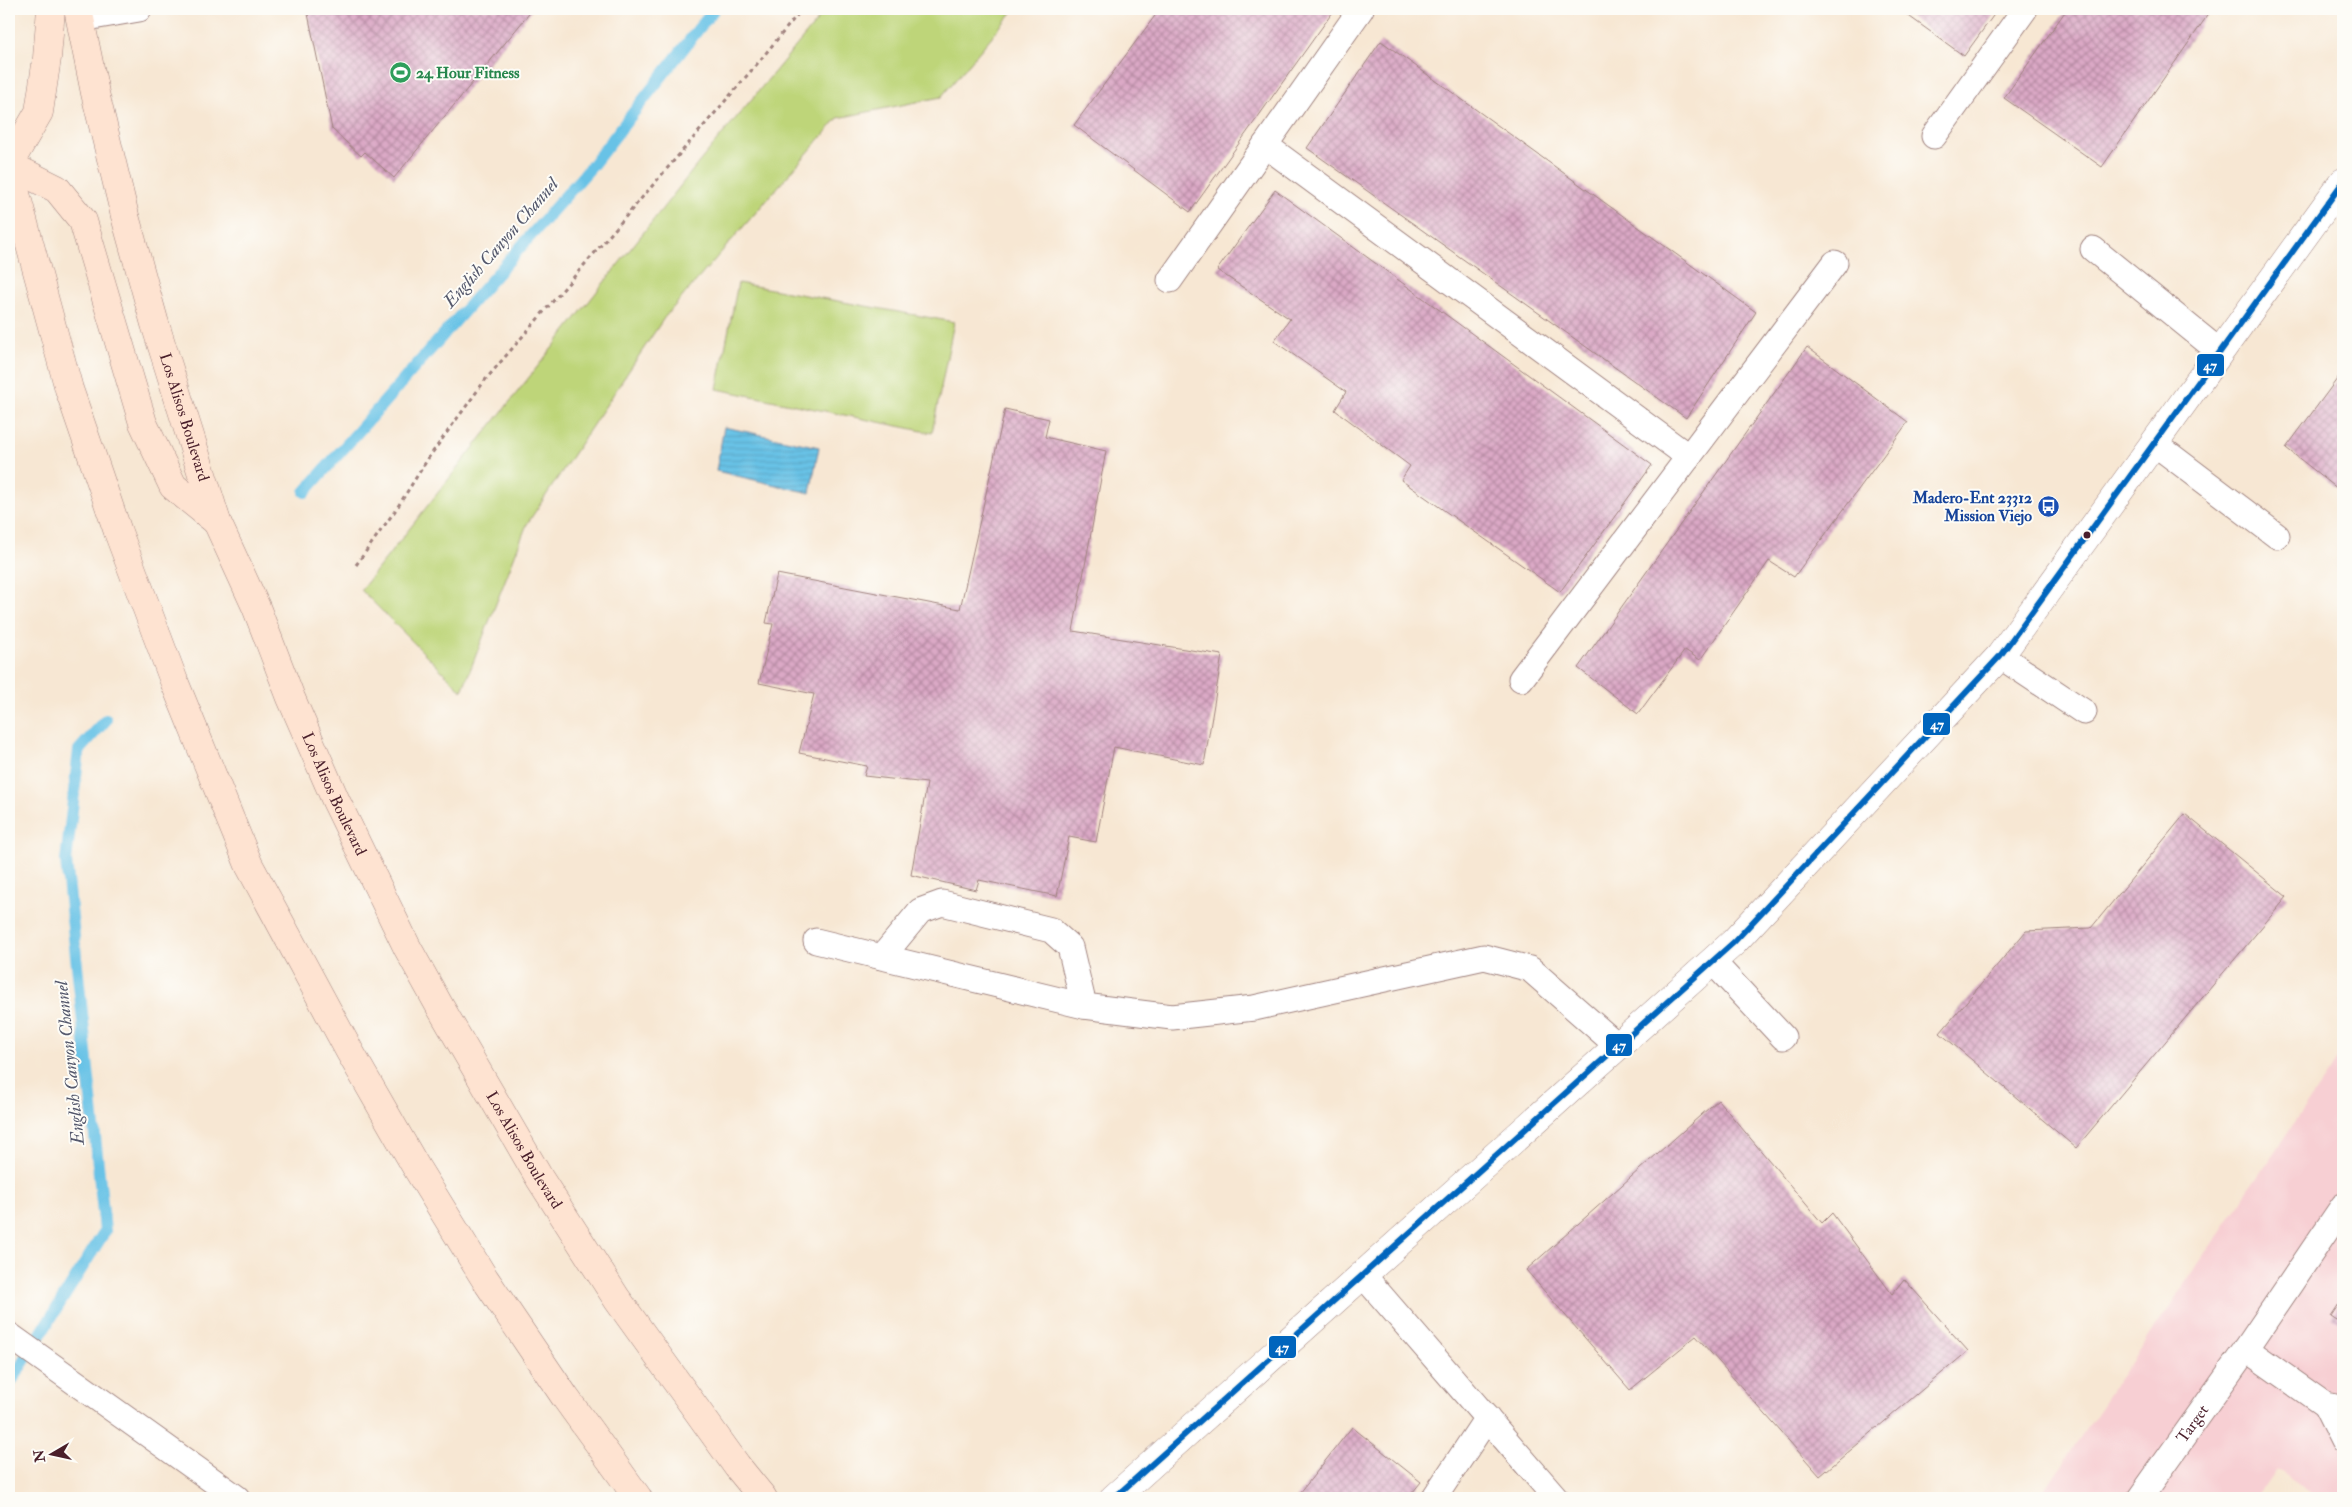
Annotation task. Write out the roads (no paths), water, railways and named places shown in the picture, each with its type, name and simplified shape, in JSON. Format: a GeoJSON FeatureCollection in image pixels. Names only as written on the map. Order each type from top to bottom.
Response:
{"type":"FeatureCollection","features":[{"type":"Feature","properties":{"kind":"main road"},"geometry":{"type":"LineString","coordinates":[[51,9],[40,112],[9,166],[69,389],[149,616],[174,681],[249,865],[350,1052],[416,1166],[485,1279],[565,1397],[638,1498]]}},
{"type":"Feature","properties":{"kind":"main road","name":"Los Alisos Boulevard"},"geometry":{"type":"LineString","coordinates":[[80,14],[95,93],[125,216],[217,522],[256,607],[291,698],[336,801],[407,947],[443,1014],[536,1171],[617,1299],[737,1466],[763,1498]]}},
{"type":"Feature","properties":{"kind":"main road"},"geometry":{"type":"LineString","coordinates":[[9,166],[57,189],[83,221],[143,423],[173,486],[217,522]]}},
{"type":"Feature","properties":{"kind":"street"},"geometry":{"type":"LineString","coordinates":[[1114,1498],[1734,942],[2000,656],[2343,182]]}},
{"type":"Feature","properties":{"kind":"lane"},"geometry":{"type":"LineString","coordinates":[[80,14],[139,9]]}},
{"type":"Feature","properties":{"kind":"lane"},"geometry":{"type":"LineString","coordinates":[[1170,280],[1361,9]]}},
{"type":"Feature","properties":{"kind":"lane"},"geometry":{"type":"LineString","coordinates":[[1934,136],[2025,9]]}},
{"type":"Feature","properties":{"kind":"lane"},"geometry":{"type":"LineString","coordinates":[[1265,144],[1689,457]]}},
{"type":"Feature","properties":{"kind":"lane"},"geometry":{"type":"LineString","coordinates":[[2093,249],[2220,352]]}},
{"type":"Feature","properties":{"kind":"lane"},"geometry":{"type":"LineString","coordinates":[[1521,679],[1834,262]]}},
{"type":"Feature","properties":{"kind":"lane"},"geometry":{"type":"LineString","coordinates":[[2154,444],[2277,536]]}},
{"type":"Feature","properties":{"kind":"lane"},"geometry":{"type":"LineString","coordinates":[[2000,656],[2084,712]]}},
{"type":"Feature","properties":{"kind":"lane"},"geometry":{"type":"LineString","coordinates":[[882,956],[920,911],[942,903],[1051,930],[1070,947],[1084,1006]]}},
{"type":"Feature","properties":{"kind":"lane"},"geometry":{"type":"LineString","coordinates":[[816,941],[1084,1006],[1172,1016],[1254,1008],[1484,957],[1530,969],[1618,1046]]}},
{"type":"Feature","properties":{"kind":"lane"},"geometry":{"type":"LineString","coordinates":[[1713,962],[1783,1037]]}},
{"type":"Feature","properties":{"kind":"lane","name":"Target"},"geometry":{"type":"LineString","coordinates":[[2140,1498],[2246,1349],[2343,1206]]}},
{"type":"Feature","properties":{"kind":"lane"},"geometry":{"type":"LineString","coordinates":[[1362,1275],[1556,1498]]}},
{"type":"Feature","properties":{"kind":"lane"},"geometry":{"type":"LineString","coordinates":[[9,1335],[58,1370],[209,1490],[237,1498]]}},
{"type":"Feature","properties":{"kind":"lane"},"geometry":{"type":"LineString","coordinates":[[2246,1349],[2334,1406],[2343,1441]]}},
{"type":"Feature","properties":{"kind":"lane"},"geometry":{"type":"LineString","coordinates":[[1434,1498],[1487,1418]]}},
{"type":"Feature","properties":{"kind":"water"},"geometry":{"type":"Polygon","coordinates":[[[724,427],[819,447],[810,493],[716,471],[724,427]]]}},
{"type":"Feature","properties":{"kind":"waterway","name":"English Canyon Channel"},"geometry":{"type":"LineString","coordinates":[[305,492],[591,167],[714,9]]}},
{"type":"Feature","properties":{"kind":"waterway","name":"English Canyon Channel"},"geometry":{"type":"LineString","coordinates":[[9,1385],[105,1231],[66,861],[79,750],[106,720]]}},
{"type":"Feature","properties":{"kind":"place","name":"24 Hour Fitness"},"geometry":{"type":"Point","coordinates":[400,73]}},
{"type":"Feature","properties":{"kind":"place","name":"Madero-Ent 23312 Mission Viejo"},"geometry":{"type":"Point","coordinates":[2048,507]}}]}
